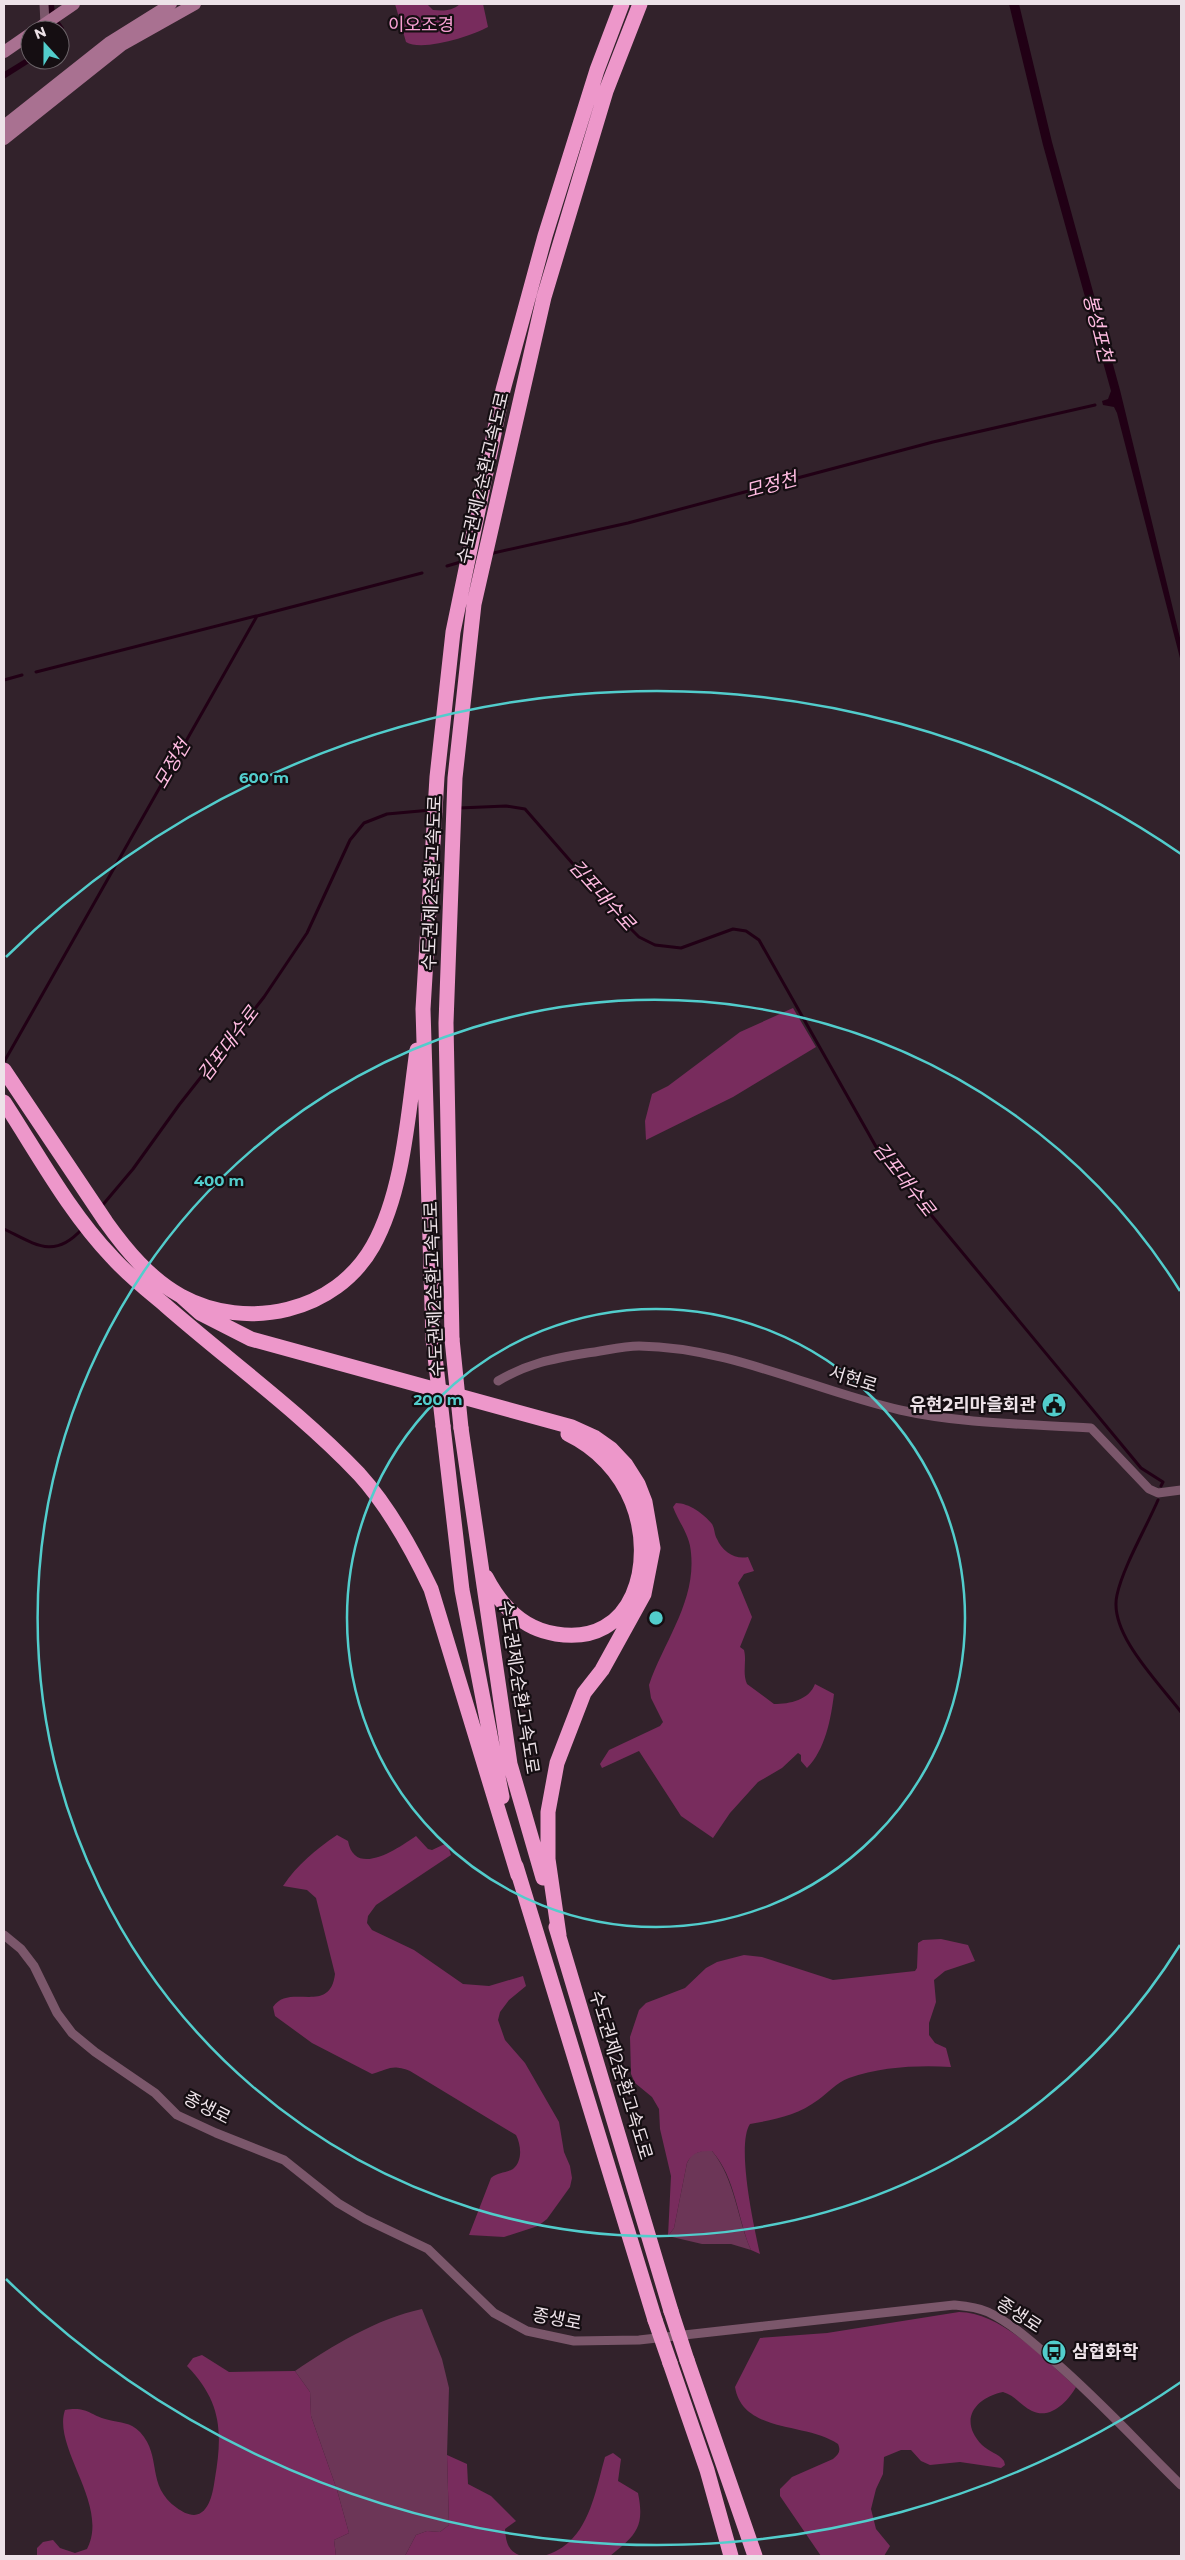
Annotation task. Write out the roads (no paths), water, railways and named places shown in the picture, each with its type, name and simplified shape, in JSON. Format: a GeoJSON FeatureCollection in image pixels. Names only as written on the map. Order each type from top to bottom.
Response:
{"type":"FeatureCollection","features":[{"type":"Feature","properties":{"kind":"highway","name":"수도권제2순환고속도로"},"geometry":{"type":"LineString","coordinates":[[622,4],[598,70],[546,236],[503,390],[453,632],[437,777],[422,1009],[433,1339],[462,1590],[518,1875],[655,2320],[707,2470],[731,2556]]}},
{"type":"Feature","properties":{"kind":"highway","name":"수도권제2순환고속도로"},"geometry":{"type":"LineString","coordinates":[[640,4],[606,91],[544,297],[478,586],[455,778],[452,825],[446,1023],[452,1339],[461,1428],[510,1764],[559,1936],[671,2311],[755,2556]]}},
{"type":"Feature","properties":{"kind":"highway"},"geometry":{"type":"LineString","coordinates":[[181,1296],[222,1311],[251,1315],[266,1314],[292,1309],[316,1300],[345,1282],[361,1266],[385,1222],[394,1193],[405,1135],[422,1009]]}},
{"type":"Feature","properties":{"kind":"highway"},"geometry":{"type":"LineString","coordinates":[[4,1070],[121,1244],[157,1279],[181,1296],[200,1313],[252,1339],[572,1427],[594,1437],[611,1449],[626,1465],[638,1484],[645,1502],[653,1548],[646,1587],[634,1614],[602,1670],[584,1693],[557,1763],[548,1812],[548,1859],[559,1936]]}},
{"type":"Feature","properties":{"kind":"highway"},"geometry":{"type":"LineString","coordinates":[[4,1103],[60,1188],[111,1256],[162,1303],[327,1443],[360,1475],[413,1552],[431,1589],[442,1622],[518,1875]]}},
{"type":"Feature","properties":{"kind":"highway"},"geometry":{"type":"LineString","coordinates":[[162,1303],[259,1352],[410,1394],[553,1427],[575,1438],[597,1452],[610,1466],[632,1501],[639,1523],[642,1546],[642,1563],[633,1595],[621,1613],[607,1627],[589,1634],[569,1636],[548,1633],[530,1626],[503,1604],[482,1568],[474,1515]]}},
{"type":"Feature","properties":{"kind":"main road"},"geometry":{"type":"LineString","coordinates":[[50,20],[74,4]]}},
{"type":"Feature","properties":{"kind":"main road"},"geometry":{"type":"LineString","coordinates":[[4,126],[110,42],[171,4]]}},
{"type":"Feature","properties":{"kind":"main road"},"geometry":{"type":"LineString","coordinates":[[4,139],[122,45],[195,4]]}},
{"type":"Feature","properties":{"kind":"main road"},"geometry":{"type":"LineString","coordinates":[[4,52],[20,41]]}},
{"type":"Feature","properties":{"kind":"street"},"geometry":{"type":"LineString","coordinates":[[43,20],[44,4]]}},
{"type":"Feature","properties":{"kind":"street","name":"서현로"},"geometry":{"type":"LineString","coordinates":[[498,1381],[516,1370],[545,1360],[637,1346],[682,1350],[785,1374],[846,1395],[926,1415],[1092,1428],[1148,1489],[1158,1493],[1181,1490]]}},
{"type":"Feature","properties":{"kind":"street","name":"종생로"},"geometry":{"type":"LineString","coordinates":[[4,1935],[21,1949],[34,1966],[57,2013],[72,2033],[95,2052],[155,2093],[177,2115],[216,2134],[284,2160],[344,2207],[428,2250],[494,2313],[527,2332],[574,2341],[629,2341],[954,2305],[973,2307],[987,2312],[1013,2327],[1042,2350],[1094,2396],[1181,2485]]}},
{"type":"Feature","properties":{"kind":"water"},"geometry":{"type":"Polygon","coordinates":[[[48,4],[54,4],[55,15],[58,20],[52,20],[48,11],[48,4]]]}},
{"type":"Feature","properties":{"kind":"water","name":"봉성포천"},"geometry":{"type":"Polygon","coordinates":[[[1009,4],[1019,4],[1052,142],[1120,390],[1181,642],[1181,662],[1117,413],[1114,407],[1103,405],[1102,401],[1108,399],[1111,391],[1043,145],[1009,4]]]}},
{"type":"Feature","properties":{"kind":"water"},"geometry":{"type":"Polygon","coordinates":[[[20,62],[20,69],[4,79],[4,72],[20,62]]]}},
{"type":"Feature","properties":{"kind":"waterway","name":"모정천"},"geometry":{"type":"LineString","coordinates":[[489,554],[628,523],[933,442],[1095,405]]}},
{"type":"Feature","properties":{"kind":"waterway","name":"모정천"},"geometry":{"type":"LineString","coordinates":[[447,566],[464,561]]}},
{"type":"Feature","properties":{"kind":"waterway","name":"모정천"},"geometry":{"type":"LineString","coordinates":[[4,1062],[257,616],[422,573]]}},
{"type":"Feature","properties":{"kind":"waterway"},"geometry":{"type":"LineString","coordinates":[[36,672],[256,616]]}},
{"type":"Feature","properties":{"kind":"waterway"},"geometry":{"type":"LineString","coordinates":[[4,680],[22,675]]}},
{"type":"Feature","properties":{"kind":"waterway","name":"김포대수로"},"geometry":{"type":"LineString","coordinates":[[459,808],[506,806],[525,809],[621,919],[639,937],[655,945],[681,948],[733,929],[746,931],[759,940],[879,1152],[1141,1468],[1163,1482],[1161,1486]]}},
{"type":"Feature","properties":{"kind":"waterway","name":"김포대수로"},"geometry":{"type":"LineString","coordinates":[[101,1207],[133,1169],[179,1105],[264,997],[307,933],[350,840],[364,823],[387,814],[431,810]]}},
{"type":"Feature","properties":{"kind":"waterway","name":"김포대수로"},"geometry":{"type":"LineString","coordinates":[[4,1229],[35,1244],[53,1247],[72,1239],[82,1229]]}},
{"type":"Feature","properties":{"kind":"waterway"},"geometry":{"type":"LineString","coordinates":[[1158,1500],[1124,1572],[1117,1595],[1116,1610],[1127,1641],[1137,1657],[1181,1712]]}},
{"type":"Feature","properties":{"kind":"place","name":"유현2리마을회관"},"geometry":{"type":"Point","coordinates":[1054,1405]}},
{"type":"Feature","properties":{"kind":"place","name":"삼협화학"},"geometry":{"type":"Point","coordinates":[1054,2352]}},
{"type":"Feature","properties":{"kind":"park label","name":"이오조경"},"geometry":{"type":"Point","coordinates":[421,25]}}]}
